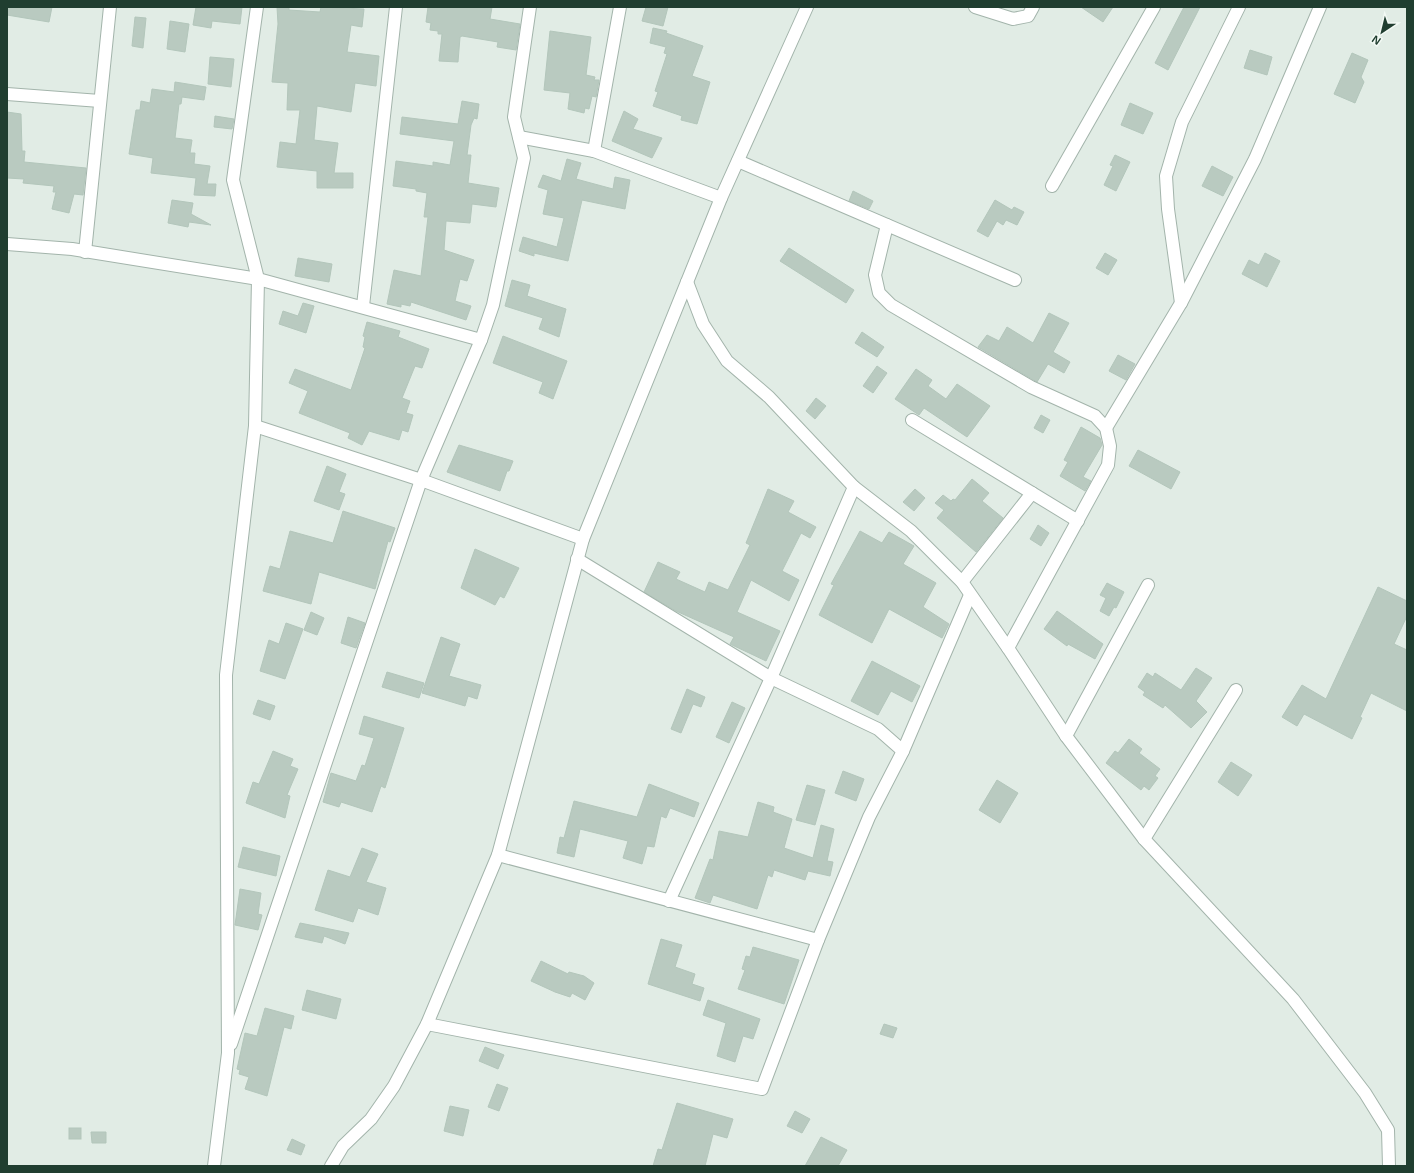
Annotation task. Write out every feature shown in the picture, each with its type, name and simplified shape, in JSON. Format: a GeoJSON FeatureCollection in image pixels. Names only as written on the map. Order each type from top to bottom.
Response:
{"type":"FeatureCollection","features":[{"type":"Feature","properties":{"kind":"street"},"geometry":{"type":"LineString","coordinates":[[85,252],[110,7]]}},
{"type":"Feature","properties":{"kind":"street"},"geometry":{"type":"LineString","coordinates":[[214,1166],[228,1053],[226,675],[255,426],[258,279],[233,180],[258,7]]}},
{"type":"Feature","properties":{"kind":"street"},"geometry":{"type":"LineString","coordinates":[[363,306],[396,7]]}},
{"type":"Feature","properties":{"kind":"street"},"geometry":{"type":"LineString","coordinates":[[228,1053],[421,480],[481,340],[493,305],[524,158],[514,117],[530,7]]}},
{"type":"Feature","properties":{"kind":"street"},"geometry":{"type":"LineString","coordinates":[[594,151],[620,7]]}},
{"type":"Feature","properties":{"kind":"street"},"geometry":{"type":"LineString","coordinates":[[331,1166],[343,1146],[371,1119],[390,1092],[427,1024],[498,855],[583,539],[721,198],[807,7]]}},
{"type":"Feature","properties":{"kind":"street"},"geometry":{"type":"LineString","coordinates":[[975,7],[1013,19],[1028,16],[1033,7]]}},
{"type":"Feature","properties":{"kind":"street"},"geometry":{"type":"LineString","coordinates":[[1052,186],[1154,7]]}},
{"type":"Feature","properties":{"kind":"street"},"geometry":{"type":"LineString","coordinates":[[1181,302],[1168,209],[1166,176],[1182,122],[1239,7]]}},
{"type":"Feature","properties":{"kind":"street"},"geometry":{"type":"LineString","coordinates":[[1106,428],[1181,302],[1255,159],[1320,7]]}},
{"type":"Feature","properties":{"kind":"street"},"geometry":{"type":"LineString","coordinates":[[7,94],[100,101]]}},
{"type":"Feature","properties":{"kind":"street"},"geometry":{"type":"LineString","coordinates":[[519,137],[594,151],[721,198]]}},
{"type":"Feature","properties":{"kind":"street"},"geometry":{"type":"LineString","coordinates":[[738,161],[1015,280]]}},
{"type":"Feature","properties":{"kind":"street"},"geometry":{"type":"LineString","coordinates":[[887,225],[875,275],[879,293],[891,305],[1031,387],[1094,416],[1106,428],[1110,446],[1108,466],[1008,648]]}},
{"type":"Feature","properties":{"kind":"street"},"geometry":{"type":"LineString","coordinates":[[7,244],[85,252],[258,279],[363,306],[481,340]]}},
{"type":"Feature","properties":{"kind":"street"},"geometry":{"type":"LineString","coordinates":[[687,282],[703,324],[727,361],[769,397],[854,487],[911,531],[962,582],[1066,736],[1144,839],[1293,999],[1365,1093],[1388,1130],[1389,1166]]}},
{"type":"Feature","properties":{"kind":"street"},"geometry":{"type":"LineString","coordinates":[[912,420],[1078,521]]}},
{"type":"Feature","properties":{"kind":"street"},"geometry":{"type":"LineString","coordinates":[[255,426],[421,480],[583,539]]}},
{"type":"Feature","properties":{"kind":"street"},"geometry":{"type":"LineString","coordinates":[[669,901],[771,678],[854,487]]}},
{"type":"Feature","properties":{"kind":"street"},"geometry":{"type":"LineString","coordinates":[[962,582],[1032,493]]}},
{"type":"Feature","properties":{"kind":"street"},"geometry":{"type":"LineString","coordinates":[[577,559],[771,678],[878,729],[902,751]]}},
{"type":"Feature","properties":{"kind":"street"},"geometry":{"type":"LineString","coordinates":[[1066,736],[1148,585]]}},
{"type":"Feature","properties":{"kind":"street"},"geometry":{"type":"LineString","coordinates":[[427,1024],[762,1089],[818,940],[869,817],[902,751],[970,595]]}},
{"type":"Feature","properties":{"kind":"street"},"geometry":{"type":"LineString","coordinates":[[1144,839],[1236,690]]}},
{"type":"Feature","properties":{"kind":"street"},"geometry":{"type":"LineString","coordinates":[[498,855],[818,940]]}},
{"type":"Feature","properties":{"kind":"building"},"geometry":{"type":"Polygon","coordinates":[[[7,7],[52,7],[49,22],[7,15],[7,7]]]}},
{"type":"Feature","properties":{"kind":"building"},"geometry":{"type":"Polygon","coordinates":[[[196,7],[242,7],[240,24],[212,21],[211,28],[193,25],[196,7]]]}},
{"type":"Feature","properties":{"kind":"building"},"geometry":{"type":"Polygon","coordinates":[[[277,7],[289,7],[289,10],[320,12],[321,7],[364,9],[362,27],[351,25],[347,52],[379,56],[376,86],[355,83],[351,112],[317,106],[314,140],[338,143],[334,173],[353,173],[353,188],[317,188],[317,171],[277,167],[280,142],[296,144],[300,110],[287,110],[288,83],[272,82],[278,24],[277,7]]]}},
{"type":"Feature","properties":{"kind":"building"},"geometry":{"type":"Polygon","coordinates":[[[428,7],[492,7],[490,19],[520,24],[516,50],[497,47],[498,42],[462,36],[460,37],[458,62],[439,61],[442,34],[438,34],[438,31],[430,30],[431,23],[426,22],[428,7]]]}},
{"type":"Feature","properties":{"kind":"building"},"geometry":{"type":"Polygon","coordinates":[[[646,7],[668,7],[663,26],[642,21],[646,7]]]}},
{"type":"Feature","properties":{"kind":"building"},"geometry":{"type":"Polygon","coordinates":[[[1081,7],[1113,7],[1103,22],[1081,7]]]}},
{"type":"Feature","properties":{"kind":"building"},"geometry":{"type":"Polygon","coordinates":[[[1184,7],[1200,7],[1168,70],[1155,63],[1184,7]]]}},
{"type":"Feature","properties":{"kind":"building"},"geometry":{"type":"Polygon","coordinates":[[[135,17],[146,18],[143,48],[132,46],[135,17]]]}},
{"type":"Feature","properties":{"kind":"building"},"geometry":{"type":"Polygon","coordinates":[[[170,21],[189,24],[185,52],[167,49],[170,21]]]}},
{"type":"Feature","properties":{"kind":"building"},"geometry":{"type":"Polygon","coordinates":[[[653,28],[667,31],[666,33],[703,46],[692,76],[710,82],[697,124],[681,120],[682,116],[653,106],[658,92],[655,91],[667,54],[664,53],[666,47],[650,43],[653,28]]]}},
{"type":"Feature","properties":{"kind":"building"},"geometry":{"type":"Polygon","coordinates":[[[550,31],[591,37],[586,75],[595,77],[594,80],[599,80],[596,97],[592,96],[589,109],[585,108],[584,113],[568,109],[570,93],[544,90],[550,31]]]}},
{"type":"Feature","properties":{"kind":"building"},"geometry":{"type":"Polygon","coordinates":[[[1250,50],[1272,57],[1267,75],[1244,68],[1250,50]]]}},
{"type":"Feature","properties":{"kind":"building"},"geometry":{"type":"Polygon","coordinates":[[[1352,53],[1368,60],[1361,77],[1364,82],[1355,103],[1334,94],[1352,53]]]}},
{"type":"Feature","properties":{"kind":"building"},"geometry":{"type":"Polygon","coordinates":[[[210,57],[234,59],[231,87],[208,84],[210,57]]]}},
{"type":"Feature","properties":{"kind":"building"},"geometry":{"type":"Polygon","coordinates":[[[175,82],[206,87],[204,100],[182,97],[181,104],[179,104],[175,138],[192,140],[190,153],[195,153],[194,164],[210,166],[207,184],[216,184],[215,196],[194,195],[196,178],[151,173],[153,158],[129,154],[136,110],[140,110],[141,101],[150,103],[152,89],[174,92],[175,82]]]}},
{"type":"Feature","properties":{"kind":"building"},"geometry":{"type":"Polygon","coordinates":[[[462,101],[479,104],[477,119],[474,118],[471,125],[467,155],[471,155],[468,183],[499,188],[496,207],[472,204],[470,223],[446,221],[444,250],[474,260],[467,281],[460,279],[455,301],[471,306],[466,320],[411,302],[410,306],[401,304],[401,307],[387,304],[394,270],[421,276],[428,217],[424,217],[427,193],[416,191],[416,189],[393,186],[396,161],[433,166],[433,162],[450,165],[454,141],[400,134],[402,117],[458,124],[462,101]]]}},
{"type":"Feature","properties":{"kind":"building"},"geometry":{"type":"Polygon","coordinates":[[[1130,103],[1153,113],[1143,134],[1121,125],[1130,103]]]}},
{"type":"Feature","properties":{"kind":"building"},"geometry":{"type":"Polygon","coordinates":[[[624,111],[638,119],[633,129],[662,138],[652,158],[612,141],[624,111]]]}},
{"type":"Feature","properties":{"kind":"building"},"geometry":{"type":"Polygon","coordinates":[[[7,112],[21,114],[22,151],[25,151],[24,162],[86,168],[83,195],[74,194],[69,213],[52,209],[56,192],[53,192],[54,186],[23,183],[24,179],[7,178],[7,112]]]}},
{"type":"Feature","properties":{"kind":"building"},"geometry":{"type":"Polygon","coordinates":[[[215,116],[234,119],[232,129],[214,127],[215,116]]]}},
{"type":"Feature","properties":{"kind":"building"},"geometry":{"type":"Polygon","coordinates":[[[1115,155],[1130,162],[1116,191],[1104,185],[1113,166],[1110,165],[1115,155]]]}},
{"type":"Feature","properties":{"kind":"building"},"geometry":{"type":"Polygon","coordinates":[[[567,159],[581,163],[576,179],[613,189],[615,177],[630,180],[625,209],[582,200],[568,261],[534,253],[534,256],[519,251],[523,237],[557,247],[564,218],[543,214],[548,190],[538,187],[543,175],[561,181],[567,159]]]}},
{"type":"Feature","properties":{"kind":"building"},"geometry":{"type":"Polygon","coordinates":[[[1212,166],[1233,177],[1223,196],[1202,186],[1212,166]]]}},
{"type":"Feature","properties":{"kind":"building"},"geometry":{"type":"Polygon","coordinates":[[[853,191],[873,201],[869,209],[849,201],[853,191]]]}},
{"type":"Feature","properties":{"kind":"building"},"geometry":{"type":"Polygon","coordinates":[[[172,200],[193,203],[191,214],[211,225],[189,222],[188,227],[168,223],[172,200]]]}},
{"type":"Feature","properties":{"kind":"building"},"geometry":{"type":"Polygon","coordinates":[[[995,200],[1012,210],[1014,207],[1024,212],[1017,225],[1006,220],[1003,225],[997,221],[988,237],[977,231],[995,200]]]}},
{"type":"Feature","properties":{"kind":"building"},"geometry":{"type":"Polygon","coordinates":[[[789,248],[854,290],[846,303],[780,261],[789,248]]]}},
{"type":"Feature","properties":{"kind":"building"},"geometry":{"type":"Polygon","coordinates":[[[1105,253],[1117,260],[1108,275],[1096,268],[1105,253]]]}},
{"type":"Feature","properties":{"kind":"building"},"geometry":{"type":"Polygon","coordinates":[[[1265,253],[1280,261],[1267,287],[1242,274],[1249,260],[1259,265],[1265,253]]]}},
{"type":"Feature","properties":{"kind":"building"},"geometry":{"type":"Polygon","coordinates":[[[298,258],[332,264],[329,282],[295,276],[298,258]]]}},
{"type":"Feature","properties":{"kind":"building"},"geometry":{"type":"Polygon","coordinates":[[[512,280],[530,285],[527,296],[566,309],[559,337],[539,329],[543,318],[505,306],[512,280]]]}},
{"type":"Feature","properties":{"kind":"building"},"geometry":{"type":"Polygon","coordinates":[[[303,303],[314,306],[306,333],[279,324],[283,311],[298,316],[303,303]]]}},
{"type":"Feature","properties":{"kind":"building"},"geometry":{"type":"Polygon","coordinates":[[[1049,313],[1069,323],[1053,352],[1070,362],[1064,373],[1048,364],[1037,382],[978,347],[987,335],[999,341],[1007,327],[1033,343],[1049,313]]]}},
{"type":"Feature","properties":{"kind":"building"},"geometry":{"type":"Polygon","coordinates":[[[367,322],[400,331],[398,337],[429,349],[422,368],[415,366],[402,398],[410,401],[406,413],[413,415],[408,432],[402,430],[399,440],[369,431],[362,445],[348,438],[350,433],[299,413],[308,391],[289,383],[295,369],[351,390],[365,348],[363,347],[365,337],[363,336],[367,322]]]}},
{"type":"Feature","properties":{"kind":"building"},"geometry":{"type":"Polygon","coordinates":[[[862,332],[884,347],[877,357],[855,343],[862,332]]]}},
{"type":"Feature","properties":{"kind":"building"},"geometry":{"type":"Polygon","coordinates":[[[503,336],[567,361],[553,399],[539,393],[543,382],[493,363],[503,336]]]}},
{"type":"Feature","properties":{"kind":"building"},"geometry":{"type":"Polygon","coordinates":[[[1118,355],[1135,364],[1126,380],[1109,371],[1118,355]]]}},
{"type":"Feature","properties":{"kind":"building"},"geometry":{"type":"Polygon","coordinates":[[[877,366],[887,373],[873,393],[863,386],[877,366]]]}},
{"type":"Feature","properties":{"kind":"building"},"geometry":{"type":"Polygon","coordinates":[[[916,369],[932,380],[928,386],[946,399],[957,384],[990,406],[967,437],[924,408],[919,415],[895,399],[916,369]]]}},
{"type":"Feature","properties":{"kind":"building"},"geometry":{"type":"Polygon","coordinates":[[[816,398],[826,406],[815,419],[806,411],[816,398]]]}},
{"type":"Feature","properties":{"kind":"building"},"geometry":{"type":"Polygon","coordinates":[[[1041,415],[1050,420],[1043,433],[1034,428],[1041,415]]]}},
{"type":"Feature","properties":{"kind":"building"},"geometry":{"type":"Polygon","coordinates":[[[1081,427],[1100,438],[1102,445],[1083,477],[1091,481],[1085,491],[1060,476],[1068,462],[1064,460],[1081,427]]]}},
{"type":"Feature","properties":{"kind":"building"},"geometry":{"type":"Polygon","coordinates":[[[459,445],[513,461],[509,471],[507,471],[500,491],[447,472],[459,445]]]}},
{"type":"Feature","properties":{"kind":"building"},"geometry":{"type":"Polygon","coordinates":[[[1138,450],[1180,472],[1171,489],[1129,466],[1138,450]]]}},
{"type":"Feature","properties":{"kind":"building"},"geometry":{"type":"Polygon","coordinates":[[[327,466],[346,474],[339,492],[345,494],[339,510],[314,501],[327,466]]]}},
{"type":"Feature","properties":{"kind":"building"},"geometry":{"type":"Polygon","coordinates":[[[972,479],[989,493],[982,501],[1003,518],[976,552],[937,518],[944,510],[935,503],[943,495],[951,501],[953,499],[955,500],[972,479]]]}},
{"type":"Feature","properties":{"kind":"building"},"geometry":{"type":"Polygon","coordinates":[[[768,489],[794,501],[788,512],[816,527],[810,538],[801,533],[782,571],[799,580],[789,601],[751,580],[737,612],[780,631],[766,661],[730,644],[734,637],[676,611],[644,592],[658,562],[680,572],[676,579],[705,592],[709,582],[728,590],[750,545],[746,543],[768,489]]]}},
{"type":"Feature","properties":{"kind":"building"},"geometry":{"type":"Polygon","coordinates":[[[915,489],[925,498],[914,511],[903,502],[915,489]]]}},
{"type":"Feature","properties":{"kind":"building"},"geometry":{"type":"Polygon","coordinates":[[[343,511],[395,528],[390,542],[388,541],[375,589],[319,572],[311,604],[263,591],[270,566],[280,569],[290,531],[333,543],[343,511]]]}},
{"type":"Feature","properties":{"kind":"building"},"geometry":{"type":"Polygon","coordinates":[[[1038,525],[1049,533],[1041,546],[1030,539],[1038,525]]]}},
{"type":"Feature","properties":{"kind":"building"},"geometry":{"type":"Polygon","coordinates":[[[860,531],[882,543],[889,532],[914,546],[903,564],[936,583],[923,607],[949,624],[942,638],[889,609],[872,643],[819,615],[834,585],[831,584],[860,531]]]}},
{"type":"Feature","properties":{"kind":"building"},"geometry":{"type":"Polygon","coordinates":[[[475,549],[519,568],[504,598],[500,596],[495,605],[461,588],[475,549]]]}},
{"type":"Feature","properties":{"kind":"building"},"geometry":{"type":"Polygon","coordinates":[[[1107,583],[1124,592],[1116,608],[1114,607],[1109,616],[1100,611],[1106,598],[1100,595],[1107,583]]]}},
{"type":"Feature","properties":{"kind":"building"},"geometry":{"type":"Polygon","coordinates":[[[1378,587],[1407,601],[1407,616],[1394,644],[1407,650],[1407,711],[1371,693],[1360,717],[1362,718],[1352,739],[1304,714],[1297,726],[1282,717],[1302,685],[1326,699],[1378,587]]]}},
{"type":"Feature","properties":{"kind":"building"},"geometry":{"type":"Polygon","coordinates":[[[1057,611],[1103,644],[1095,659],[1068,644],[1067,646],[1044,629],[1057,611]]]}},
{"type":"Feature","properties":{"kind":"building"},"geometry":{"type":"Polygon","coordinates":[[[311,612],[324,618],[317,635],[304,630],[311,612]]]}},
{"type":"Feature","properties":{"kind":"building"},"geometry":{"type":"Polygon","coordinates":[[[348,617],[365,623],[356,648],[341,643],[348,617]]]}},
{"type":"Feature","properties":{"kind":"building"},"geometry":{"type":"Polygon","coordinates":[[[286,623],[303,629],[285,679],[260,671],[269,640],[279,644],[286,623]]]}},
{"type":"Feature","properties":{"kind":"building"},"geometry":{"type":"Polygon","coordinates":[[[441,637],[460,644],[449,676],[481,685],[477,699],[468,696],[465,706],[422,693],[441,637]]]}},
{"type":"Feature","properties":{"kind":"building"},"geometry":{"type":"Polygon","coordinates":[[[872,661],[920,686],[912,702],[891,691],[878,715],[851,701],[872,661]]]}},
{"type":"Feature","properties":{"kind":"building"},"geometry":{"type":"Polygon","coordinates":[[[1196,668],[1212,678],[1196,701],[1207,712],[1191,728],[1165,705],[1163,708],[1143,695],[1145,692],[1138,687],[1147,673],[1153,677],[1155,673],[1181,690],[1196,668]]]}},
{"type":"Feature","properties":{"kind":"building"},"geometry":{"type":"Polygon","coordinates":[[[387,672],[424,683],[419,698],[382,687],[387,672]]]}},
{"type":"Feature","properties":{"kind":"building"},"geometry":{"type":"Polygon","coordinates":[[[687,689],[705,697],[701,707],[693,704],[681,733],[671,729],[687,689]]]}},
{"type":"Feature","properties":{"kind":"building"},"geometry":{"type":"Polygon","coordinates":[[[258,700],[275,706],[270,720],[253,714],[258,700]]]}},
{"type":"Feature","properties":{"kind":"building"},"geometry":{"type":"Polygon","coordinates":[[[732,702],[745,708],[729,743],[716,737],[732,702]]]}},
{"type":"Feature","properties":{"kind":"building"},"geometry":{"type":"Polygon","coordinates":[[[364,716],[404,728],[385,788],[381,786],[372,812],[341,802],[339,807],[323,802],[331,773],[356,781],[362,765],[365,766],[374,738],[359,734],[364,716]]]}},
{"type":"Feature","properties":{"kind":"building"},"geometry":{"type":"Polygon","coordinates":[[[1129,739],[1142,749],[1139,753],[1160,769],[1155,776],[1158,778],[1149,790],[1144,786],[1141,790],[1106,763],[1115,751],[1118,753],[1129,739]]]}},
{"type":"Feature","properties":{"kind":"building"},"geometry":{"type":"Polygon","coordinates":[[[273,751],[293,759],[290,766],[298,769],[287,795],[290,796],[285,818],[246,803],[253,782],[259,784],[273,751]]]}},
{"type":"Feature","properties":{"kind":"building"},"geometry":{"type":"Polygon","coordinates":[[[1231,762],[1252,775],[1238,796],[1218,782],[1231,762]]]}},
{"type":"Feature","properties":{"kind":"building"},"geometry":{"type":"Polygon","coordinates":[[[843,771],[864,779],[856,801],[835,793],[843,771]]]}},
{"type":"Feature","properties":{"kind":"building"},"geometry":{"type":"Polygon","coordinates":[[[997,780],[1018,793],[1000,823],[979,810],[997,780]]]}},
{"type":"Feature","properties":{"kind":"building"},"geometry":{"type":"Polygon","coordinates":[[[649,784],[699,803],[694,817],[670,808],[666,818],[661,816],[654,847],[647,846],[642,864],[623,858],[628,841],[580,829],[574,857],[557,853],[560,837],[564,838],[574,801],[637,817],[649,784]]]}},
{"type":"Feature","properties":{"kind":"building"},"geometry":{"type":"Polygon","coordinates":[[[807,785],[825,790],[815,825],[796,820],[807,785]]]}},
{"type":"Feature","properties":{"kind":"building"},"geometry":{"type":"Polygon","coordinates":[[[758,802],[774,807],[773,812],[792,819],[784,848],[813,858],[821,825],[834,829],[827,861],[833,862],[830,876],[808,871],[805,880],[774,870],[772,877],[768,875],[757,909],[713,895],[710,903],[695,898],[710,859],[713,860],[719,831],[748,837],[758,802]]]}},
{"type":"Feature","properties":{"kind":"building"},"geometry":{"type":"Polygon","coordinates":[[[243,847],[280,856],[276,876],[238,867],[243,847]]]}},
{"type":"Feature","properties":{"kind":"building"},"geometry":{"type":"Polygon","coordinates":[[[362,848],[378,854],[366,882],[386,888],[378,915],[358,908],[353,922],[315,910],[328,870],[350,877],[362,848]]]}},
{"type":"Feature","properties":{"kind":"building"},"geometry":{"type":"Polygon","coordinates":[[[240,889],[261,893],[258,914],[262,915],[258,930],[235,925],[240,889]]]}},
{"type":"Feature","properties":{"kind":"building"},"geometry":{"type":"Polygon","coordinates":[[[300,923],[349,933],[345,944],[324,936],[322,943],[295,937],[300,923]]]}},
{"type":"Feature","properties":{"kind":"building"},"geometry":{"type":"Polygon","coordinates":[[[661,939],[682,945],[675,967],[695,974],[692,984],[704,988],[700,1001],[648,984],[661,939]]]}},
{"type":"Feature","properties":{"kind":"building"},"geometry":{"type":"Polygon","coordinates":[[[753,947],[799,960],[784,1004],[738,989],[745,970],[742,969],[746,956],[750,957],[753,947]]]}},
{"type":"Feature","properties":{"kind":"building"},"geometry":{"type":"Polygon","coordinates":[[[541,961],[568,974],[569,972],[584,976],[594,983],[585,1000],[572,993],[570,997],[555,992],[531,981],[541,961]]]}},
{"type":"Feature","properties":{"kind":"building"},"geometry":{"type":"Polygon","coordinates":[[[307,990],[341,999],[336,1019],[302,1010],[307,990]]]}},
{"type":"Feature","properties":{"kind":"building"},"geometry":{"type":"Polygon","coordinates":[[[708,1000],[760,1019],[753,1039],[743,1036],[735,1062],[717,1056],[726,1023],[703,1015],[708,1000]]]}},
{"type":"Feature","properties":{"kind":"building"},"geometry":{"type":"Polygon","coordinates":[[[265,1008],[294,1016],[291,1029],[284,1027],[267,1096],[245,1089],[249,1077],[239,1074],[240,1070],[237,1069],[245,1033],[257,1036],[265,1008]]]}},
{"type":"Feature","properties":{"kind":"building"},"geometry":{"type":"Polygon","coordinates":[[[884,1024],[897,1028],[893,1038],[880,1034],[884,1024]]]}},
{"type":"Feature","properties":{"kind":"building"},"geometry":{"type":"Polygon","coordinates":[[[485,1047],[504,1055],[498,1069],[479,1061],[485,1047]]]}},
{"type":"Feature","properties":{"kind":"building"},"geometry":{"type":"Polygon","coordinates":[[[497,1084],[508,1088],[499,1111],[488,1107],[497,1084]]]}},
{"type":"Feature","properties":{"kind":"building"},"geometry":{"type":"Polygon","coordinates":[[[677,1103],[733,1119],[727,1138],[713,1134],[705,1166],[653,1166],[658,1149],[662,1150],[677,1103]]]}},
{"type":"Feature","properties":{"kind":"building"},"geometry":{"type":"Polygon","coordinates":[[[450,1106],[469,1110],[463,1136],[444,1131],[450,1106]]]}},
{"type":"Feature","properties":{"kind":"building"},"geometry":{"type":"Polygon","coordinates":[[[795,1111],[810,1119],[802,1133],[787,1126],[795,1111]]]}},
{"type":"Feature","properties":{"kind":"building"},"geometry":{"type":"Polygon","coordinates":[[[69,1128],[81,1128],[81,1139],[69,1139],[69,1128]]]}},
{"type":"Feature","properties":{"kind":"building"},"geometry":{"type":"Polygon","coordinates":[[[91,1132],[106,1132],[106,1143],[92,1143],[91,1132]]]}},
{"type":"Feature","properties":{"kind":"building"},"geometry":{"type":"Polygon","coordinates":[[[821,1137],[847,1150],[838,1166],[805,1166],[821,1137]]]}},
{"type":"Feature","properties":{"kind":"building"},"geometry":{"type":"Polygon","coordinates":[[[292,1139],[305,1145],[301,1155],[287,1150],[292,1139]]]}}]}
